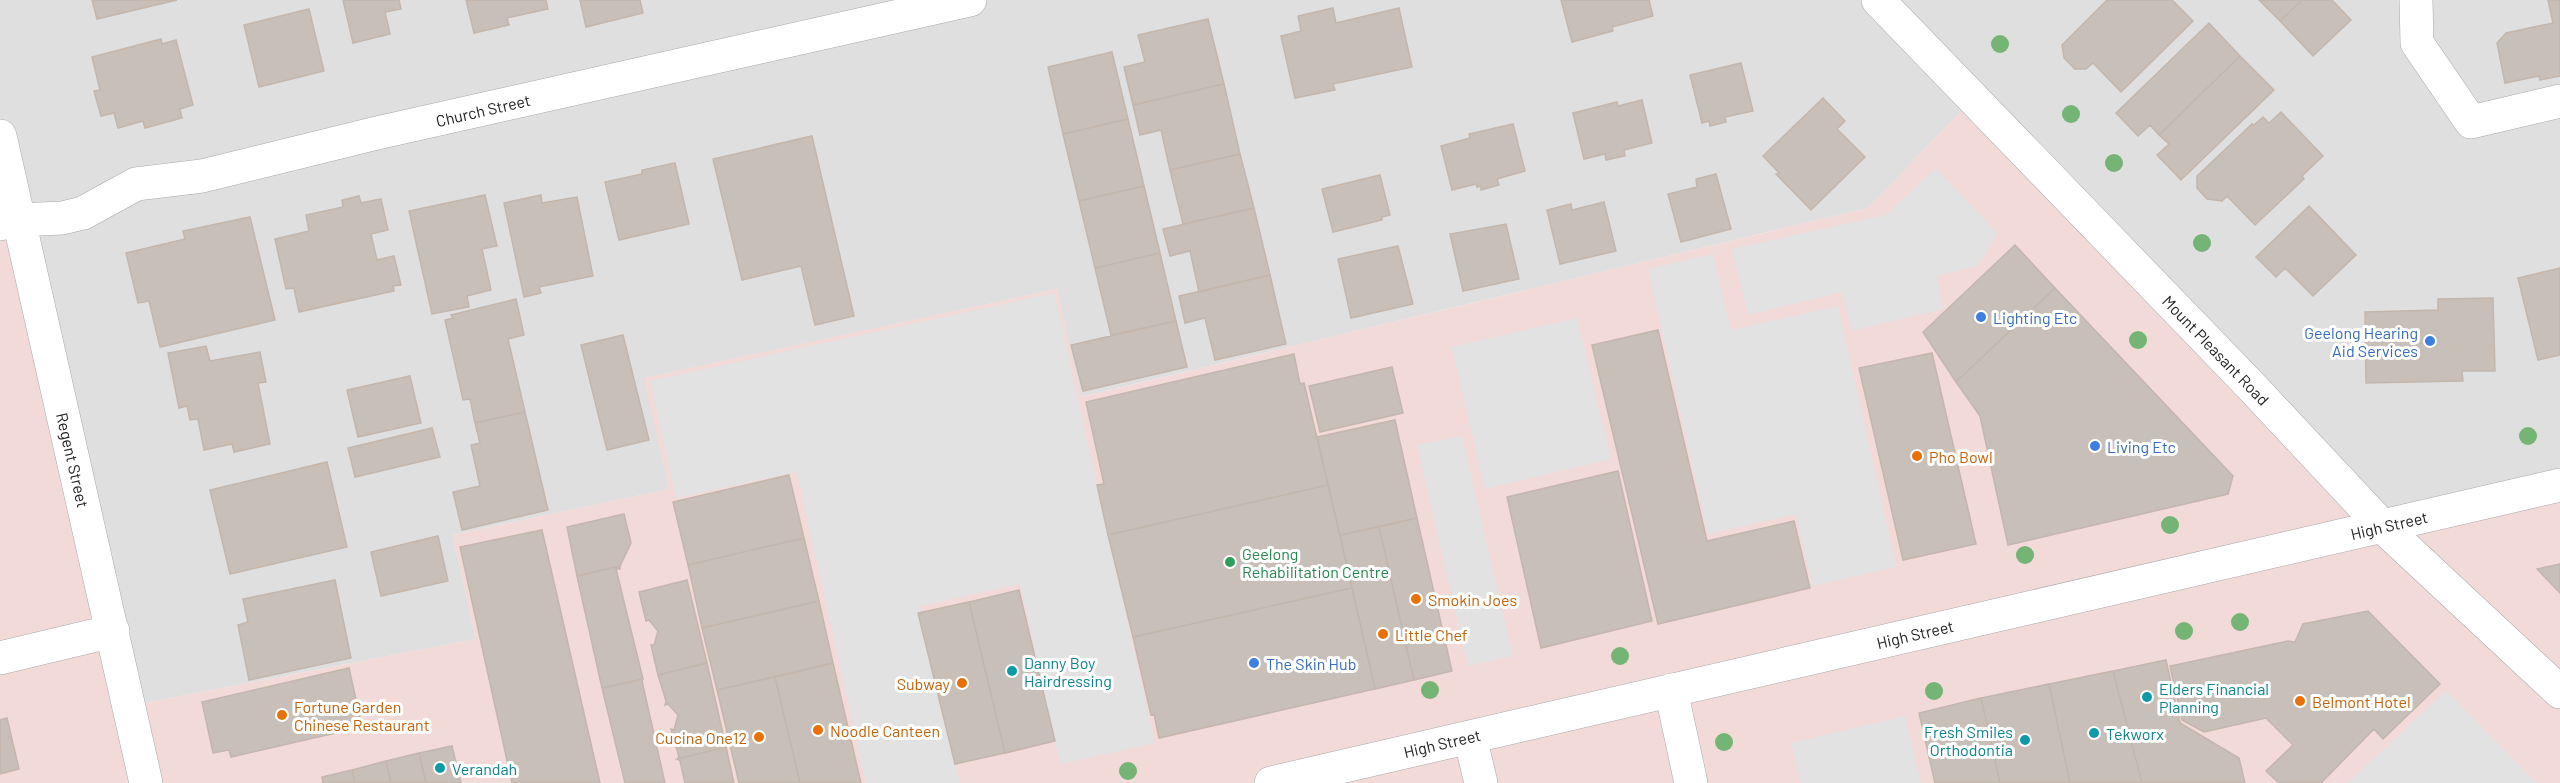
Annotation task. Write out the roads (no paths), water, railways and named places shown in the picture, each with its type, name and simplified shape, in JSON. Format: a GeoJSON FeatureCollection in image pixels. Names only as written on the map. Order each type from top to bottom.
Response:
{"type":"FeatureCollection","features":[{"type":"Feature","properties":{"kind":"street","name":"Church Street"},"geometry":{"type":"LineString","coordinates":[[9,222],[62,218],[82,213],[136,184],[202,176],[921,5],[970,0]]}},
{"type":"Feature","properties":{"kind":"street","name":"Mount Pleasant Road"},"geometry":{"type":"LineString","coordinates":[[1878,0],[2259,394],[2383,527],[2560,692]]}},
{"type":"Feature","properties":{"kind":"street"},"geometry":{"type":"LineString","coordinates":[[2416,0],[2417,43],[2471,122],[2560,101]]}},
{"type":"Feature","properties":{"kind":"street","name":"Regent Street"},"geometry":{"type":"LineString","coordinates":[[0,136],[9,222],[113,632],[146,783]]}},
{"type":"Feature","properties":{"kind":"street","name":"High Street"},"geometry":{"type":"LineString","coordinates":[[1270,783],[2560,485]]}},
{"type":"Feature","properties":{"kind":"street"},"geometry":{"type":"LineString","coordinates":[[0,658],[113,632]]}},
{"type":"Feature","properties":{"kind":"street"},"geometry":{"type":"LineString","coordinates":[[1671,690],[1691,783]]}},
{"type":"Feature","properties":{"kind":"street"},"geometry":{"type":"LineString","coordinates":[[1470,736],[1481,783]]}},
{"type":"Feature","properties":{"kind":"place","name":"Lighting Etc"},"geometry":{"type":"Point","coordinates":[1981,317]}},
{"type":"Feature","properties":{"kind":"place","name":"Geelong Hearing Aid Services"},"geometry":{"type":"Point","coordinates":[2430,341]}},
{"type":"Feature","properties":{"kind":"place","name":"Living Etc"},"geometry":{"type":"Point","coordinates":[2095,446]}},
{"type":"Feature","properties":{"kind":"place","name":"Pho Bowl"},"geometry":{"type":"Point","coordinates":[1917,456]}},
{"type":"Feature","properties":{"kind":"place","name":"Geelong Rehabilitation Centre"},"geometry":{"type":"Point","coordinates":[1230,562]}},
{"type":"Feature","properties":{"kind":"place","name":"Smokin Joes"},"geometry":{"type":"Point","coordinates":[1416,599]}},
{"type":"Feature","properties":{"kind":"place","name":"Little Chef"},"geometry":{"type":"Point","coordinates":[1383,634]}},
{"type":"Feature","properties":{"kind":"place","name":"The Skin Hub"},"geometry":{"type":"Point","coordinates":[1254,663]}},
{"type":"Feature","properties":{"kind":"place","name":"Danny Boy Hairdressing"},"geometry":{"type":"Point","coordinates":[1012,671]}},
{"type":"Feature","properties":{"kind":"place","name":"Subway"},"geometry":{"type":"Point","coordinates":[962,683]}},
{"type":"Feature","properties":{"kind":"place","name":"Elders Financial Planning"},"geometry":{"type":"Point","coordinates":[2147,697]}},
{"type":"Feature","properties":{"kind":"place","name":"Belmont Hotel"},"geometry":{"type":"Point","coordinates":[2300,701]}},
{"type":"Feature","properties":{"kind":"place","name":"Fortune Garden Chinese Restaurant"},"geometry":{"type":"Point","coordinates":[282,715]}},
{"type":"Feature","properties":{"kind":"place","name":"Noodle Canteen"},"geometry":{"type":"Point","coordinates":[818,730]}},
{"type":"Feature","properties":{"kind":"place","name":"Tekworx"},"geometry":{"type":"Point","coordinates":[2094,733]}},
{"type":"Feature","properties":{"kind":"place","name":"Cucina One12"},"geometry":{"type":"Point","coordinates":[759,737]}},
{"type":"Feature","properties":{"kind":"place","name":"Fresh Smiles Orthodontia"},"geometry":{"type":"Point","coordinates":[2025,740]}},
{"type":"Feature","properties":{"kind":"place","name":"Verandah"},"geometry":{"type":"Point","coordinates":[440,768]}}]}
